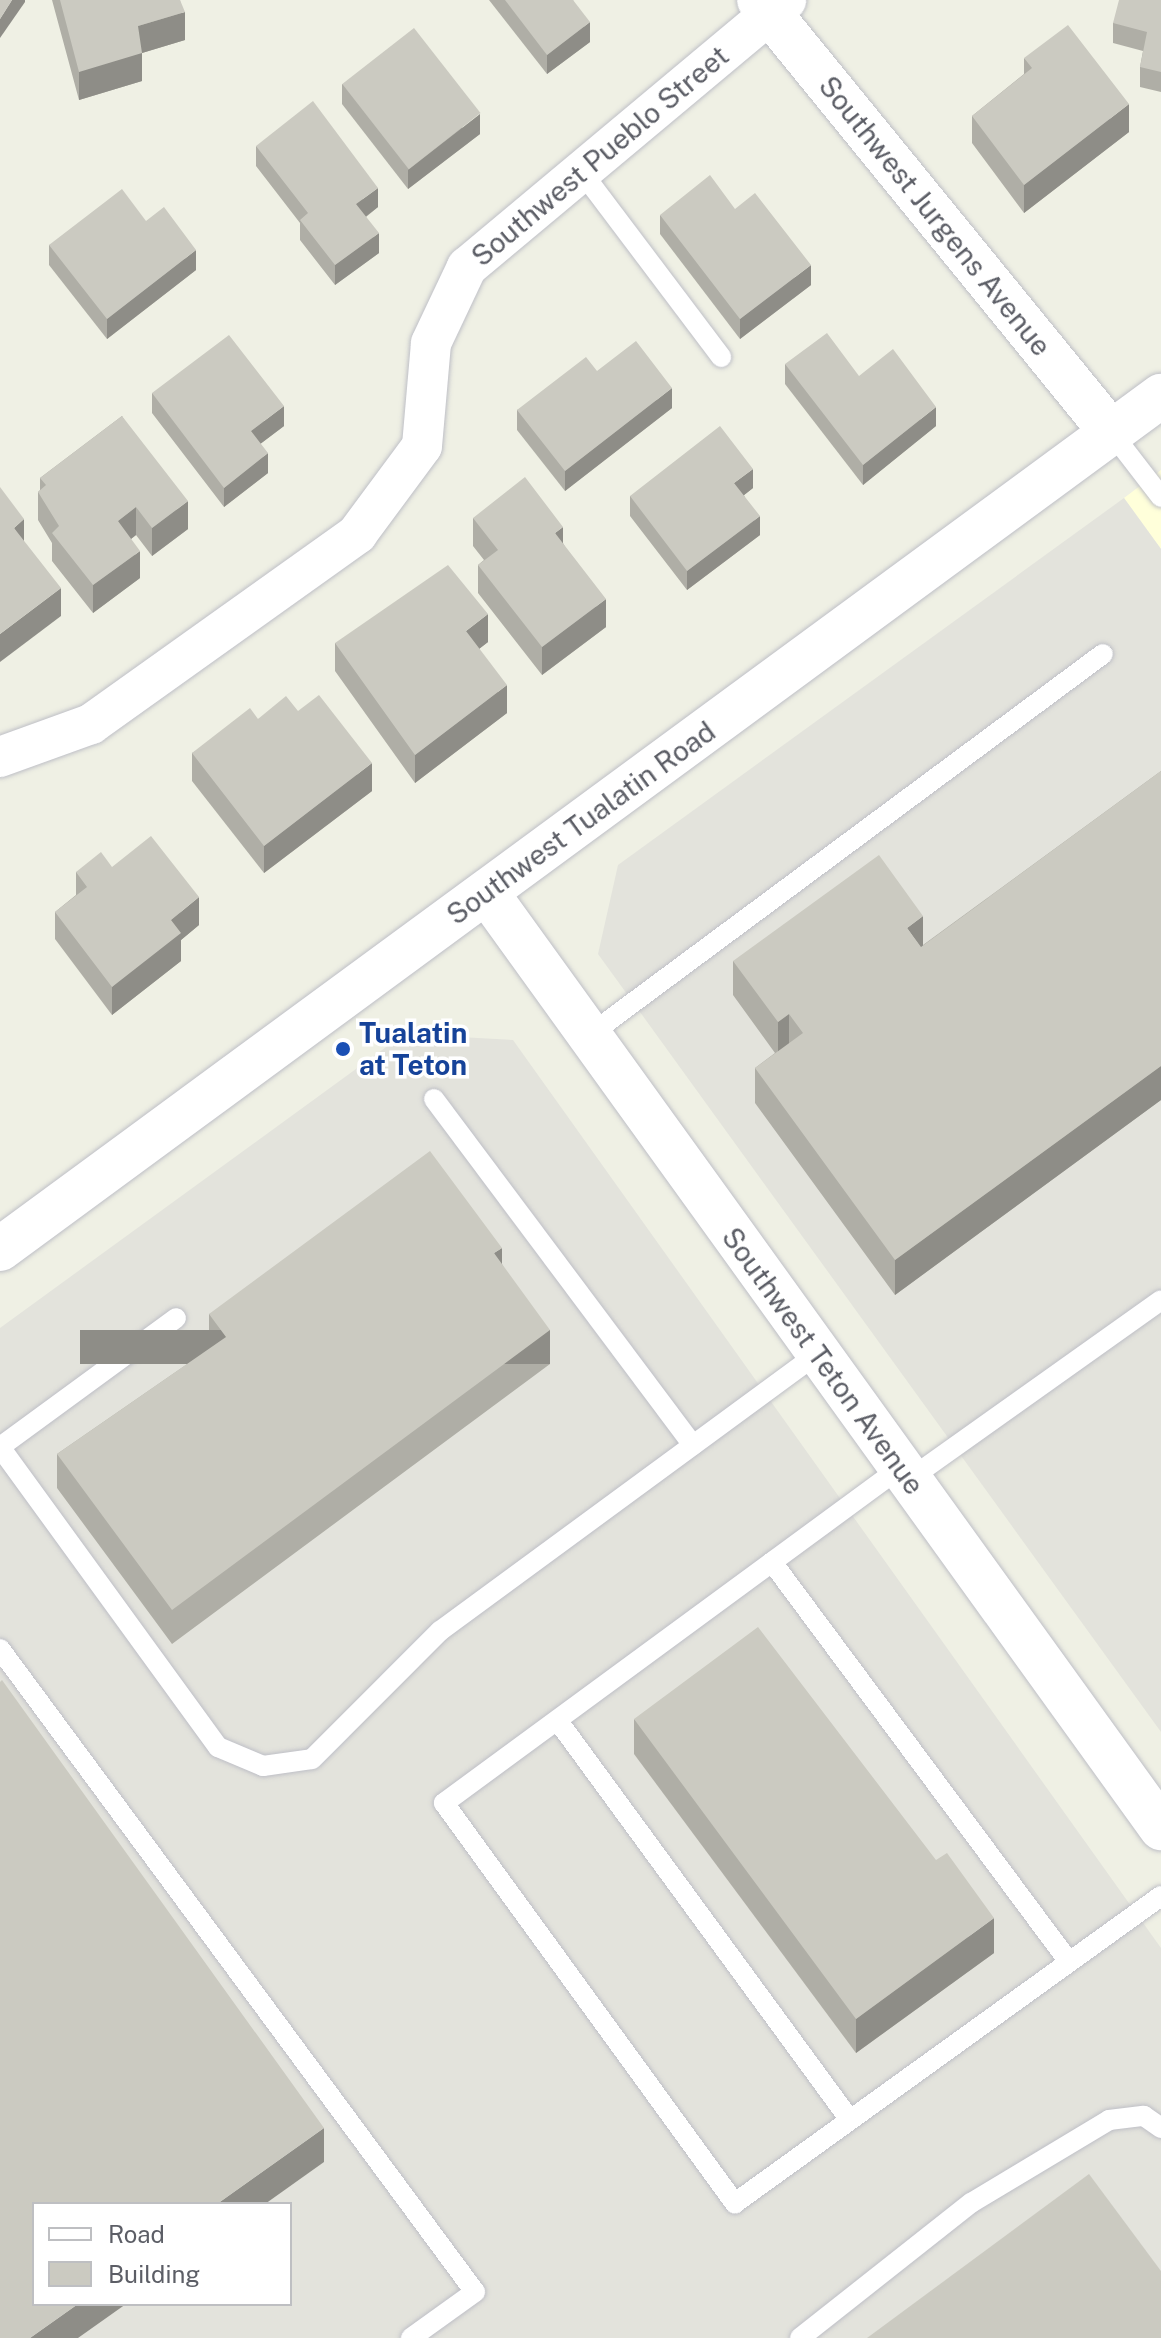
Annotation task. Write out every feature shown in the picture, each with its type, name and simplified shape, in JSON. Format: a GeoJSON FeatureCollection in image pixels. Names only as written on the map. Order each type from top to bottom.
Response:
{"type":"FeatureCollection","features":[{"type":"Feature","properties":{"kind":"street","name":"Southwest Pueblo Street"},"geometry":{"type":"LineString","coordinates":[[0,757],[91,724],[357,534],[422,446],[431,343],[467,267],[772,5]]}},
{"type":"Feature","properties":{"kind":"street","name":"Southwest Jurgens Avenue"},"geometry":{"type":"LineString","coordinates":[[772,5],[1111,432]]}},
{"type":"Feature","properties":{"kind":"street","name":"Southwest Tualatin Road"},"geometry":{"type":"LineString","coordinates":[[0,1249],[1161,396]]}},
{"type":"Feature","properties":{"kind":"street","name":"Southwest Teton Avenue"},"geometry":{"type":"LineString","coordinates":[[487,893],[1161,1828]]}},
{"type":"Feature","properties":{"kind":"lane"},"geometry":{"type":"LineString","coordinates":[[581,171],[721,357]]}},
{"type":"Feature","properties":{"kind":"lane"},"geometry":{"type":"LineString","coordinates":[[1111,432],[1161,497]]}},
{"type":"Feature","properties":{"kind":"lane"},"geometry":{"type":"LineString","coordinates":[[588,1036],[1103,654]]}},
{"type":"Feature","properties":{"kind":"lane"},"geometry":{"type":"LineString","coordinates":[[434,1099],[693,1445]]}},
{"type":"Feature","properties":{"kind":"lane"},"geometry":{"type":"LineString","coordinates":[[1161,1300],[772,1562],[444,1803],[735,2203],[1161,1896]]}},
{"type":"Feature","properties":{"kind":"lane"},"geometry":{"type":"LineString","coordinates":[[176,1318],[0,1447],[218,1747],[263,1766],[312,1759],[440,1631],[817,1354]]}},
{"type":"Feature","properties":{"kind":"lane"},"geometry":{"type":"LineString","coordinates":[[772,1562],[1069,1962]]}},
{"type":"Feature","properties":{"kind":"lane"},"geometry":{"type":"LineString","coordinates":[[0,1649],[475,2292],[411,2338]]}},
{"type":"Feature","properties":{"kind":"lane"},"geometry":{"type":"LineString","coordinates":[[558,1721],[850,2120]]}},
{"type":"Feature","properties":{"kind":"lane"},"geometry":{"type":"LineString","coordinates":[[800,2338],[971,2203],[1109,2120],[1144,2116],[1161,2128]]}},
{"type":"Feature","properties":{"kind":"shaded area"},"geometry":{"type":"Polygon","coordinates":[[[1161,470],[1161,549],[1124,498],[1161,470]]]}},
{"type":"Feature","properties":{"kind":"shaded area"},"geometry":{"type":"Polygon","coordinates":[[[1124,498],[1161,549],[1161,1732],[598,954],[618,865],[1124,498]]]}},
{"type":"Feature","properties":{"kind":"shaded area"},"geometry":{"type":"Polygon","coordinates":[[[404,1034],[513,1040],[1161,1948],[1161,2338],[0,2338],[0,1328],[404,1034]]]}},
{"type":"Feature","properties":{"kind":"building"},"geometry":{"type":"Polygon","coordinates":[[[0,0],[12,0],[0,19],[0,0]]]}},
{"type":"Feature","properties":{"kind":"building"},"geometry":{"type":"Polygon","coordinates":[[[60,0],[180,0],[185,12],[138,26],[142,53],[79,72],[60,0]]]}},
{"type":"Feature","properties":{"kind":"building"},"geometry":{"type":"Polygon","coordinates":[[[505,0],[573,0],[590,22],[547,55],[505,0]]]}},
{"type":"Feature","properties":{"kind":"building"},"geometry":{"type":"Polygon","coordinates":[[[1119,0],[1161,0],[1161,72],[1140,67],[1147,32],[1113,23],[1119,0]]]}},
{"type":"Feature","properties":{"kind":"building"},"geometry":{"type":"Polygon","coordinates":[[[1068,25],[1129,104],[1024,185],[972,116],[1032,68],[1024,58],[1068,25]]]}},
{"type":"Feature","properties":{"kind":"building"},"geometry":{"type":"Polygon","coordinates":[[[414,28],[480,113],[409,169],[342,84],[414,28]]]}},
{"type":"Feature","properties":{"kind":"building"},"geometry":{"type":"Polygon","coordinates":[[[313,101],[378,188],[356,204],[379,233],[335,265],[300,220],[308,213],[256,146],[313,101]]]}},
{"type":"Feature","properties":{"kind":"building"},"geometry":{"type":"Polygon","coordinates":[[[710,175],[735,209],[755,193],[811,265],[740,319],[660,215],[710,175]]]}},
{"type":"Feature","properties":{"kind":"building"},"geometry":{"type":"Polygon","coordinates":[[[122,189],[146,221],[164,207],[196,250],[107,319],[49,245],[122,189]]]}},
{"type":"Feature","properties":{"kind":"building"},"geometry":{"type":"Polygon","coordinates":[[[827,333],[859,376],[893,349],[936,407],[863,465],[785,364],[827,333]]]}},
{"type":"Feature","properties":{"kind":"building"},"geometry":{"type":"Polygon","coordinates":[[[229,335],[284,406],[251,431],[268,453],[224,488],[152,393],[229,335]]]}},
{"type":"Feature","properties":{"kind":"building"},"geometry":{"type":"Polygon","coordinates":[[[636,341],[672,388],[565,471],[517,410],[586,357],[597,371],[636,341]]]}},
{"type":"Feature","properties":{"kind":"building"},"geometry":{"type":"Polygon","coordinates":[[[122,416],[188,501],[152,528],[136,507],[118,521],[140,551],[93,585],[52,533],[59,526],[38,492],[46,485],[40,478],[122,416]]]}},
{"type":"Feature","properties":{"kind":"building"},"geometry":{"type":"Polygon","coordinates":[[[720,426],[753,469],[734,483],[760,516],[687,571],[630,496],[720,426]]]}},
{"type":"Feature","properties":{"kind":"building"},"geometry":{"type":"Polygon","coordinates":[[[525,477],[563,527],[555,533],[606,599],[542,647],[478,565],[498,550],[473,518],[525,477]]]}},
{"type":"Feature","properties":{"kind":"building"},"geometry":{"type":"Polygon","coordinates":[[[0,487],[24,519],[14,528],[61,588],[0,634],[0,487]]]}},
{"type":"Feature","properties":{"kind":"building"},"geometry":{"type":"Polygon","coordinates":[[[448,565],[488,614],[466,631],[507,685],[415,755],[335,643],[448,565]]]}},
{"type":"Feature","properties":{"kind":"building"},"geometry":{"type":"Polygon","coordinates":[[[319,695],[372,763],[264,846],[192,753],[250,708],[258,719],[286,696],[298,711],[319,695]]]}},
{"type":"Feature","properties":{"kind":"building"},"geometry":{"type":"Polygon","coordinates":[[[1161,771],[1161,1066],[895,1260],[755,1068],[803,1033],[789,1014],[778,1022],[733,961],[879,855],[923,916],[907,928],[921,947],[1161,771]]]}},
{"type":"Feature","properties":{"kind":"building"},"geometry":{"type":"Polygon","coordinates":[[[151,836],[199,897],[171,920],[181,933],[112,987],[55,912],[87,887],[76,872],[101,852],[112,867],[151,836]]]}},
{"type":"Feature","properties":{"kind":"building"},"geometry":{"type":"Polygon","coordinates":[[[430,1151],[502,1248],[494,1253],[550,1330],[172,1610],[57,1454],[226,1337],[209,1314],[430,1151]]]}},
{"type":"Feature","properties":{"kind":"building"},"geometry":{"type":"Polygon","coordinates":[[[758,1627],[936,1860],[947,1853],[994,1918],[856,2019],[634,1719],[758,1627]]]}},
{"type":"Feature","properties":{"kind":"building"},"geometry":{"type":"Polygon","coordinates":[[[2,1680],[324,2128],[220,2202],[32,2202],[32,2306],[75,2306],[30,2338],[0,2338],[2,1680]]]}},
{"type":"Feature","properties":{"kind":"building"},"geometry":{"type":"Polygon","coordinates":[[[1089,2174],[1161,2271],[1161,2338],[867,2338],[1089,2174]]]}},
{"type":"Feature","properties":{"kind":"place","name":"Tualatin at Teton"},"geometry":{"type":"Point","coordinates":[343,1049]}}]}
